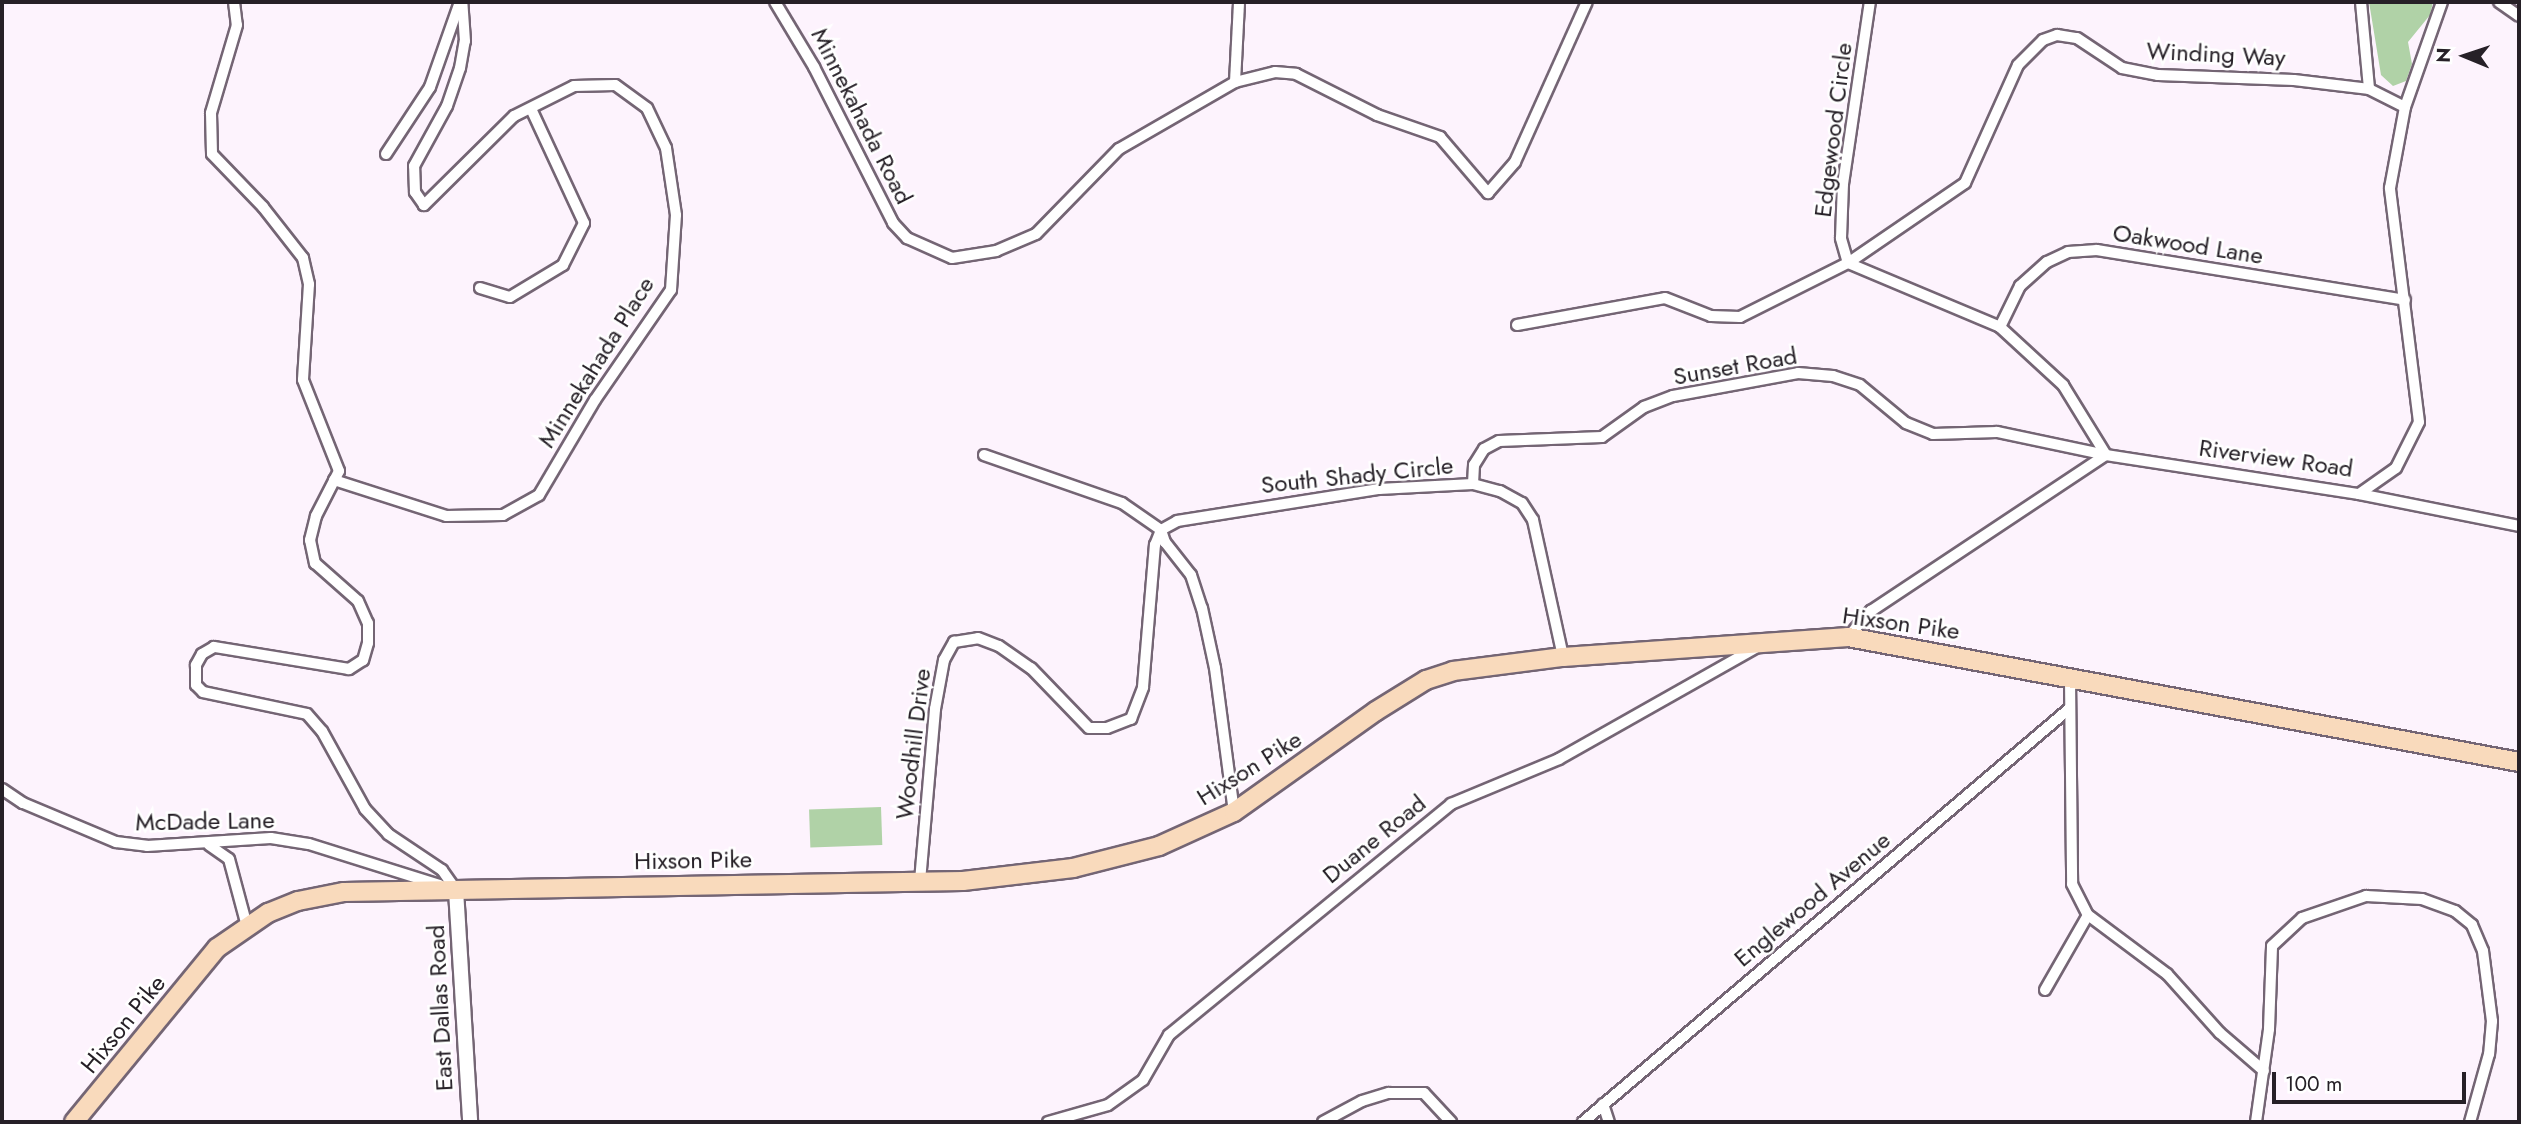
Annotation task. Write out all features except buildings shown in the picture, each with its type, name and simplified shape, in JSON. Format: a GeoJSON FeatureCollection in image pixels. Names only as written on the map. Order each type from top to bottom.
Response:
{"type":"FeatureCollection","features":[{"type":"Feature","properties":{"kind":"main road","name":"Hixson Pike"},"geometry":{"type":"LineString","coordinates":[[74,1122],[217,947],[247,926],[298,901],[344,891],[920,881],[1005,878],[1073,868],[1159,846],[1234,812],[1426,680],[1453,671],[1563,657],[1769,640],[1848,637],[2519,762]]}},
{"type":"Feature","properties":{"kind":"street"},"geometry":{"type":"LineString","coordinates":[[234,2],[237,25],[211,113],[212,154],[263,207],[303,258],[309,284],[303,380],[339,471],[310,540],[315,563],[358,601],[368,623],[363,660],[349,669],[214,647],[196,665],[196,685],[203,692],[307,714],[322,731],[365,809],[388,834],[442,870],[456,890]]}},
{"type":"Feature","properties":{"kind":"street"},"geometry":{"type":"LineString","coordinates":[[386,154],[430,87],[461,2]]}},
{"type":"Feature","properties":{"kind":"street","name":"Minnekahada Place"},"geometry":{"type":"LineString","coordinates":[[334,480],[446,516],[503,515],[539,495],[595,400],[671,290],[676,215],[666,149],[647,108],[615,85],[574,86],[514,116],[424,205],[415,192],[414,166],[447,106],[460,68],[465,41],[461,2]]}},
{"type":"Feature","properties":{"kind":"street","name":"Minnekahada Road"},"geometry":{"type":"LineString","coordinates":[[775,2],[814,67],[893,223],[907,237],[952,258],[996,251],[1036,234],[1119,149],[1235,82],[1275,72],[1296,74],[1377,115],[1440,137],[1488,193],[1515,162],[1587,2]]}},
{"type":"Feature","properties":{"kind":"street"},"geometry":{"type":"LineString","coordinates":[[1235,82],[1239,2]]}},
{"type":"Feature","properties":{"kind":"street","name":"Edgewood Circle"},"geometry":{"type":"LineString","coordinates":[[1848,264],[1842,238],[1843,184],[1870,2]]}},
{"type":"Feature","properties":{"kind":"street"},"geometry":{"type":"LineString","coordinates":[[2361,2],[2369,89]]}},
{"type":"Feature","properties":{"kind":"street","name":"Riverview Road"},"geometry":{"type":"LineString","coordinates":[[2106,455],[2359,494],[2396,468],[2418,422],[2390,188],[2405,107],[2442,2]]}},
{"type":"Feature","properties":{"kind":"street"},"geometry":{"type":"LineString","coordinates":[[2499,2],[2519,16]]}},
{"type":"Feature","properties":{"kind":"street","name":"Winding Way"},"geometry":{"type":"LineString","coordinates":[[1848,264],[1965,183],[2018,65],[2043,40],[2057,35],[2077,38],[2122,68],[2158,75],[2294,80],[2369,89],[2405,107]]}},
{"type":"Feature","properties":{"kind":"street"},"geometry":{"type":"LineString","coordinates":[[480,288],[510,297],[563,265],[584,223],[531,109]]}},
{"type":"Feature","properties":{"kind":"street","name":"Oakwood Lane"},"geometry":{"type":"LineString","coordinates":[[2000,327],[2020,286],[2047,262],[2068,252],[2097,250],[2405,300]]}},
{"type":"Feature","properties":{"kind":"street"},"geometry":{"type":"LineString","coordinates":[[1517,325],[1665,298],[1711,316],[1740,317],[1848,264],[2000,327],[2063,385],[2106,455],[1871,611],[1848,637]]}},
{"type":"Feature","properties":{"kind":"street","name":"Sunset Road"},"geometry":{"type":"LineString","coordinates":[[1473,484],[1474,465],[1484,449],[1499,441],[1602,437],[1644,407],[1673,396],[1798,373],[1833,376],[1860,385],[1918,430],[1997,432],[2106,455]]}},
{"type":"Feature","properties":{"kind":"street"},"geometry":{"type":"LineString","coordinates":[[984,455],[1122,503],[1161,530],[1165,542],[1191,575],[1202,608],[1215,668],[1234,812]]}},
{"type":"Feature","properties":{"kind":"street","name":"South Shady Circle"},"geometry":{"type":"LineString","coordinates":[[1161,530],[1177,521],[1334,494],[1473,484],[1513,497],[1533,520],[1563,657]]}},
{"type":"Feature","properties":{"kind":"street"},"geometry":{"type":"LineString","coordinates":[[2359,494],[2519,526]]}},
{"type":"Feature","properties":{"kind":"street","name":"Woodhill Drive"},"geometry":{"type":"LineString","coordinates":[[920,881],[935,709],[944,660],[954,642],[978,638],[999,646],[1031,668],[1089,728],[1107,728],[1131,719],[1143,687],[1155,545],[1161,530]]}},
{"type":"Feature","properties":{"kind":"street","name":"Duane Road"},"geometry":{"type":"LineString","coordinates":[[1048,1122],[1108,1105],[1143,1080],[1169,1035],[1451,804],[1559,759],[1769,640]]}},
{"type":"Feature","properties":{"kind":"street"},"geometry":{"type":"LineString","coordinates":[[2070,679],[2072,884],[2088,915],[2167,974],[2220,1033],[2264,1071]]}},
{"type":"Feature","properties":{"kind":"street","name":"Englewood Avenue"},"geometry":{"type":"LineString","coordinates":[[1583,1122],[2069,709]]}},
{"type":"Feature","properties":{"kind":"street","name":"McDade Lane"},"geometry":{"type":"LineString","coordinates":[[2,789],[23,803],[116,842],[205,844],[271,838],[309,844],[456,890]]}},
{"type":"Feature","properties":{"kind":"street"},"geometry":{"type":"LineString","coordinates":[[205,844],[222,850],[229,859],[247,926]]}},
{"type":"Feature","properties":{"kind":"street","name":"East Dallas Road"},"geometry":{"type":"LineString","coordinates":[[456,890],[470,1122]]}},
{"type":"Feature","properties":{"kind":"street"},"geometry":{"type":"LineString","coordinates":[[2256,1122],[2264,1071],[2272,946],[2284,931],[2302,918],[2366,896],[2422,899],[2455,911],[2472,925],[2483,951],[2492,1021],[2489,1055],[2470,1122]]}},
{"type":"Feature","properties":{"kind":"street"},"geometry":{"type":"LineString","coordinates":[[2045,990],[2088,915]]}},
{"type":"Feature","properties":{"kind":"street"},"geometry":{"type":"LineString","coordinates":[[1323,1122],[1362,1101],[1424,1093],[1451,1122]]}},
{"type":"Feature","properties":{"kind":"street"},"geometry":{"type":"LineString","coordinates":[[1603,1104],[1609,1122]]}},
{"type":"Feature","properties":{"kind":"green space"},"geometry":{"type":"Polygon","coordinates":[[[2369,2],[2433,2],[2430,15],[2408,42],[2412,64],[2406,81],[2393,86],[2381,75],[2369,2]]]}},
{"type":"Feature","properties":{"kind":"green space"},"geometry":{"type":"Polygon","coordinates":[[[881,807],[882,845],[810,847],[809,810],[881,807]]]}}]}
